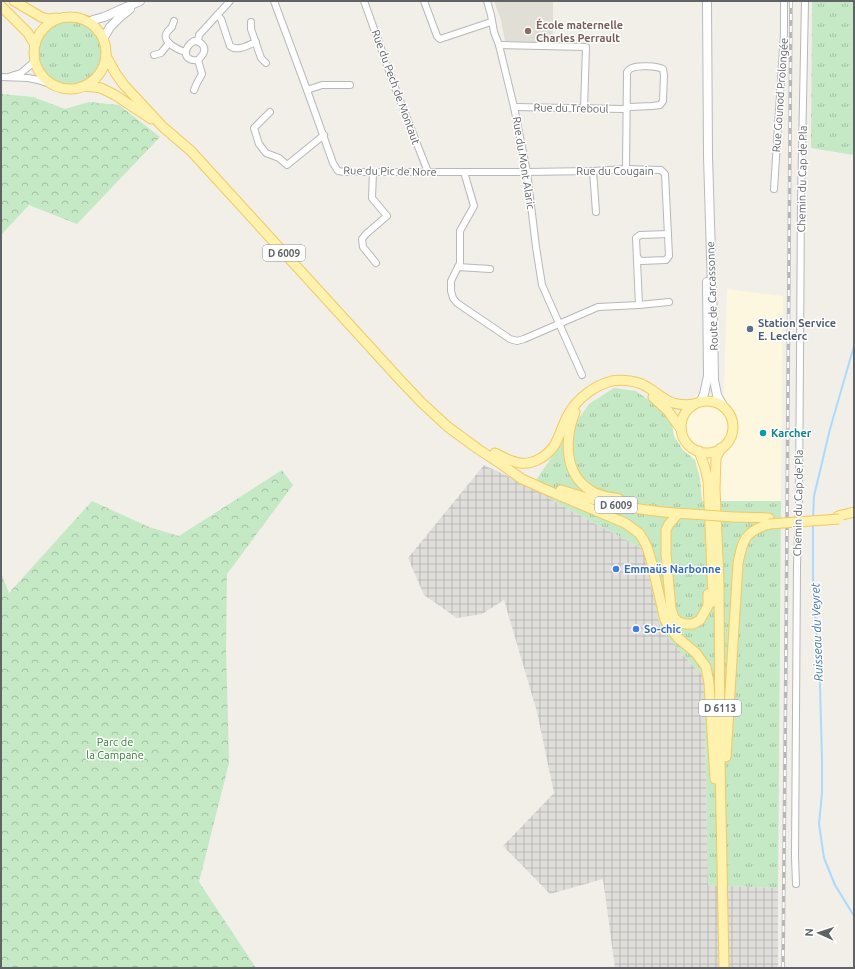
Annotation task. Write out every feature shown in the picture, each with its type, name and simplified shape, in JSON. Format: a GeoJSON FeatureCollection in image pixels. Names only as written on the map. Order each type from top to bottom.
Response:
{"type":"FeatureCollection","features":[{"type":"Feature","properties":{"kind":"main road"},"geometry":{"type":"LineString","coordinates":[[14,1],[41,18],[76,17],[90,23],[98,30],[103,39],[106,56],[102,70],[94,80],[85,86],[70,89],[53,85],[41,74],[35,61],[35,45],[40,33],[50,23],[61,18]]}},
{"type":"Feature","properties":{"kind":"main road"},"geometry":{"type":"LineString","coordinates":[[90,23],[93,20],[104,17],[140,1]]}},
{"type":"Feature","properties":{"kind":"main road"},"geometry":{"type":"LineString","coordinates":[[103,39],[110,27],[140,1]]}},
{"type":"Feature","properties":{"kind":"main road","name":"Route de Carcassonne"},"geometry":{"type":"LineString","coordinates":[[698,403],[704,394],[708,376],[707,1]]}},
{"type":"Feature","properties":{"kind":"main road"},"geometry":{"type":"LineString","coordinates":[[1,6],[28,33],[35,45]]}},
{"type":"Feature","properties":{"kind":"main road","name":"D 6009"},"geometry":{"type":"LineString","coordinates":[[106,56],[124,85],[163,127],[191,152],[422,403],[448,427],[502,464],[543,484],[580,497],[646,510],[769,521],[854,515]]}},
{"type":"Feature","properties":{"kind":"main road","name":"D 6009"},"geometry":{"type":"LineString","coordinates":[[85,86],[101,88],[115,95],[163,127]]}},
{"type":"Feature","properties":{"kind":"main road","name":"Route de Carcassonne"},"geometry":{"type":"LineString","coordinates":[[708,184],[714,380],[717,395],[723,406]]}},
{"type":"Feature","properties":{"kind":"main road"},"geometry":{"type":"LineString","coordinates":[[402,382],[465,433],[506,459],[521,464],[533,462],[544,456],[554,446],[569,412],[580,398],[601,385],[612,381],[638,382],[647,386],[664,398],[682,405],[709,401],[716,402],[723,406],[733,423],[733,430],[727,444],[714,451],[699,451],[687,443],[683,437],[681,429],[684,415],[688,409],[698,403]]}},
{"type":"Feature","properties":{"kind":"main road"},"geometry":{"type":"LineString","coordinates":[[630,382],[646,391],[660,402],[681,429]]}},
{"type":"Feature","properties":{"kind":"main road"},"geometry":{"type":"LineString","coordinates":[[580,398],[572,421],[568,449],[572,469],[581,483],[589,490],[603,496],[678,514],[666,530],[666,554],[671,609],[674,618],[685,624],[694,624],[700,620],[708,606],[710,524]]}},
{"type":"Feature","properties":{"kind":"main road","name":"D 6113"},"geometry":{"type":"LineString","coordinates":[[721,448],[716,458],[715,489],[718,583],[724,968]]}},
{"type":"Feature","properties":{"kind":"main road","name":"D 6113"},"geometry":{"type":"LineString","coordinates":[[699,451],[708,481],[710,524],[713,611],[719,968]]}},
{"type":"Feature","properties":{"kind":"main road"},"geometry":{"type":"LineString","coordinates":[[502,464],[522,479],[549,492],[625,523],[639,533],[647,547],[651,560],[664,620],[677,637],[696,653],[706,667],[709,682],[715,779]]}},
{"type":"Feature","properties":{"kind":"main road"},"geometry":{"type":"LineString","coordinates":[[722,831],[728,707],[738,563],[744,540],[752,531],[769,521]]}},
{"type":"Feature","properties":{"kind":"street"},"geometry":{"type":"LineString","coordinates":[[198,41],[199,35],[230,1]]}},
{"type":"Feature","properties":{"kind":"street","name":"Rue du Pic de Nore"},"geometry":{"type":"LineString","coordinates":[[274,1],[308,90],[333,163],[338,171],[527,172]]}},
{"type":"Feature","properties":{"kind":"street","name":"Rue du Pech de Montaut"},"geometry":{"type":"LineString","coordinates":[[364,1],[397,93],[428,172]]}},
{"type":"Feature","properties":{"kind":"street"},"geometry":{"type":"LineString","coordinates":[[424,1],[437,36],[440,39],[491,22]]}},
{"type":"Feature","properties":{"kind":"street","name":"Rue du Mont Alaric"},"geometry":{"type":"LineString","coordinates":[[487,1],[491,15],[491,22],[499,45],[514,107],[527,172],[542,285],[582,375]]}},
{"type":"Feature","properties":{"kind":"street","name":"Rue Gounod Prolongée"},"geometry":{"type":"LineString","coordinates":[[774,189],[784,33],[784,1]]}},
{"type":"Feature","properties":{"kind":"street","name":"Chemin du Cap de Pla"},"geometry":{"type":"LineString","coordinates":[[796,884],[797,566],[799,515],[801,225],[805,1]]}},
{"type":"Feature","properties":{"kind":"street"},"geometry":{"type":"LineString","coordinates":[[217,15],[221,18],[230,46],[236,49],[256,42]]}},
{"type":"Feature","properties":{"kind":"street"},"geometry":{"type":"LineString","coordinates":[[174,20],[166,35],[166,39],[178,50],[185,52],[190,60],[198,60]]}},
{"type":"Feature","properties":{"kind":"street"},"geometry":{"type":"LineString","coordinates":[[251,22],[251,29],[261,58],[266,63]]}},
{"type":"Feature","properties":{"kind":"street"},"geometry":{"type":"LineString","coordinates":[[185,52],[191,43],[198,41]]}},
{"type":"Feature","properties":{"kind":"street"},"geometry":{"type":"LineString","coordinates":[[198,41],[204,47],[204,52],[198,60]]}},
{"type":"Feature","properties":{"kind":"street"},"geometry":{"type":"LineString","coordinates":[[154,55],[161,53],[169,42]]}},
{"type":"Feature","properties":{"kind":"street"},"geometry":{"type":"LineString","coordinates":[[499,45],[586,47],[584,108]]}},
{"type":"Feature","properties":{"kind":"street"},"geometry":{"type":"LineString","coordinates":[[194,90],[202,74],[198,60]]}},
{"type":"Feature","properties":{"kind":"street"},"geometry":{"type":"LineString","coordinates":[[2,77],[21,73],[35,61]]}},
{"type":"Feature","properties":{"kind":"street","name":"Rue du Treboul"},"geometry":{"type":"LineString","coordinates":[[514,107],[624,109],[660,105],[663,101],[663,69],[658,67],[630,68],[627,72],[627,108]]}},
{"type":"Feature","properties":{"kind":"street"},"geometry":{"type":"LineString","coordinates":[[2,77],[28,78],[53,85]]}},
{"type":"Feature","properties":{"kind":"street"},"geometry":{"type":"LineString","coordinates":[[308,90],[322,85],[350,85]]}},
{"type":"Feature","properties":{"kind":"street"},"geometry":{"type":"LineString","coordinates":[[626,169],[627,108]]}},
{"type":"Feature","properties":{"kind":"street"},"geometry":{"type":"LineString","coordinates":[[270,112],[254,128],[259,144],[266,153],[279,158],[287,165],[324,135]]}},
{"type":"Feature","properties":{"kind":"street","name":"Rue du Cougain"},"geometry":{"type":"LineString","coordinates":[[527,172],[626,169],[661,170],[665,174],[669,256],[666,260],[641,261],[637,257]]}},
{"type":"Feature","properties":{"kind":"street"},"geometry":{"type":"LineString","coordinates":[[593,170],[596,212]]}},
{"type":"Feature","properties":{"kind":"street"},"geometry":{"type":"LineString","coordinates":[[373,172],[372,198],[387,216],[362,239],[363,247],[376,262]]}},
{"type":"Feature","properties":{"kind":"street"},"geometry":{"type":"LineString","coordinates":[[464,172],[474,206],[460,231],[460,263],[451,281],[451,291],[456,303],[510,339],[517,341],[524,339],[598,307],[669,302]]}},
{"type":"Feature","properties":{"kind":"street"},"geometry":{"type":"LineString","coordinates":[[638,305],[636,238],[640,235],[668,234]]}},
{"type":"Feature","properties":{"kind":"street"},"geometry":{"type":"LineString","coordinates":[[458,267],[490,269]]}},
{"type":"Feature","properties":{"kind":"shaded area","name":"École maternelle Charles Perrault"},"geometry":{"type":"Polygon","coordinates":[[[494,1],[553,1],[553,43],[505,41],[501,20],[494,1]]]}},
{"type":"Feature","properties":{"kind":"shaded area"},"geometry":{"type":"Polygon","coordinates":[[[727,289],[783,296],[781,501],[701,501],[700,478],[695,460],[683,450],[674,436],[671,419],[697,394],[724,393],[727,289]]]}},
{"type":"Feature","properties":{"kind":"shaded area"},"geometry":{"type":"Polygon","coordinates":[[[484,465],[531,487],[566,508],[643,549],[661,630],[704,678],[708,885],[778,888],[778,968],[615,968],[603,879],[550,894],[503,846],[554,793],[537,712],[504,600],[482,614],[457,618],[424,595],[408,558],[484,465]]]}},
{"type":"Feature","properties":{"kind":"green space"},"geometry":{"type":"Polygon","coordinates":[[[812,1],[854,1],[854,155],[811,148],[812,1]]]}},
{"type":"Feature","properties":{"kind":"green space"},"geometry":{"type":"Polygon","coordinates":[[[64,22],[76,22],[92,31],[99,41],[101,53],[99,65],[92,75],[76,84],[64,84],[53,79],[44,70],[39,59],[39,47],[44,36],[53,27],[64,22]]]}},
{"type":"Feature","properties":{"kind":"green space"},"geometry":{"type":"Polygon","coordinates":[[[1,94],[33,97],[65,109],[89,102],[119,105],[160,137],[77,224],[29,205],[1,235],[1,94]]]}},
{"type":"Feature","properties":{"kind":"green space"},"geometry":{"type":"Polygon","coordinates":[[[614,388],[636,391],[657,406],[671,419],[674,436],[683,450],[695,460],[700,478],[702,501],[781,501],[778,888],[708,885],[704,678],[661,630],[643,549],[566,508],[531,487],[589,404],[614,388]]]}},
{"type":"Feature","properties":{"kind":"green space","name":"Parc de la Campane"},"geometry":{"type":"Polygon","coordinates":[[[282,470],[293,485],[227,574],[226,648],[229,763],[199,882],[256,968],[1,968],[1,573],[9,593],[92,501],[149,527],[179,536],[282,470]]]}},
{"type":"Feature","properties":{"kind":"waterway","name":"Ruisseau du Veyret"},"geometry":{"type":"LineString","coordinates":[[813,519],[814,496],[830,429],[854,346]]}},
{"type":"Feature","properties":{"kind":"waterway","name":"Ruisseau du Veyret"},"geometry":{"type":"LineString","coordinates":[[813,523],[813,582],[820,685],[822,759],[822,793],[819,824],[824,858],[835,885],[854,916]]}},
{"type":"Feature","properties":{"kind":"railway"},"geometry":{"type":"LineString","coordinates":[[783,968],[791,1]]}},
{"type":"Feature","properties":{"kind":"place","name":"École maternelle Charles Perrault"},"geometry":{"type":"Point","coordinates":[528,31]}},
{"type":"Feature","properties":{"kind":"place","name":"Station Service E. Leclerc"},"geometry":{"type":"Point","coordinates":[750,329]}},
{"type":"Feature","properties":{"kind":"place","name":"Karcher"},"geometry":{"type":"Point","coordinates":[763,433]}},
{"type":"Feature","properties":{"kind":"place","name":"Emmaüs Narbonne"},"geometry":{"type":"Point","coordinates":[616,569]}},
{"type":"Feature","properties":{"kind":"place","name":"So-chic"},"geometry":{"type":"Point","coordinates":[636,629]}}]}
